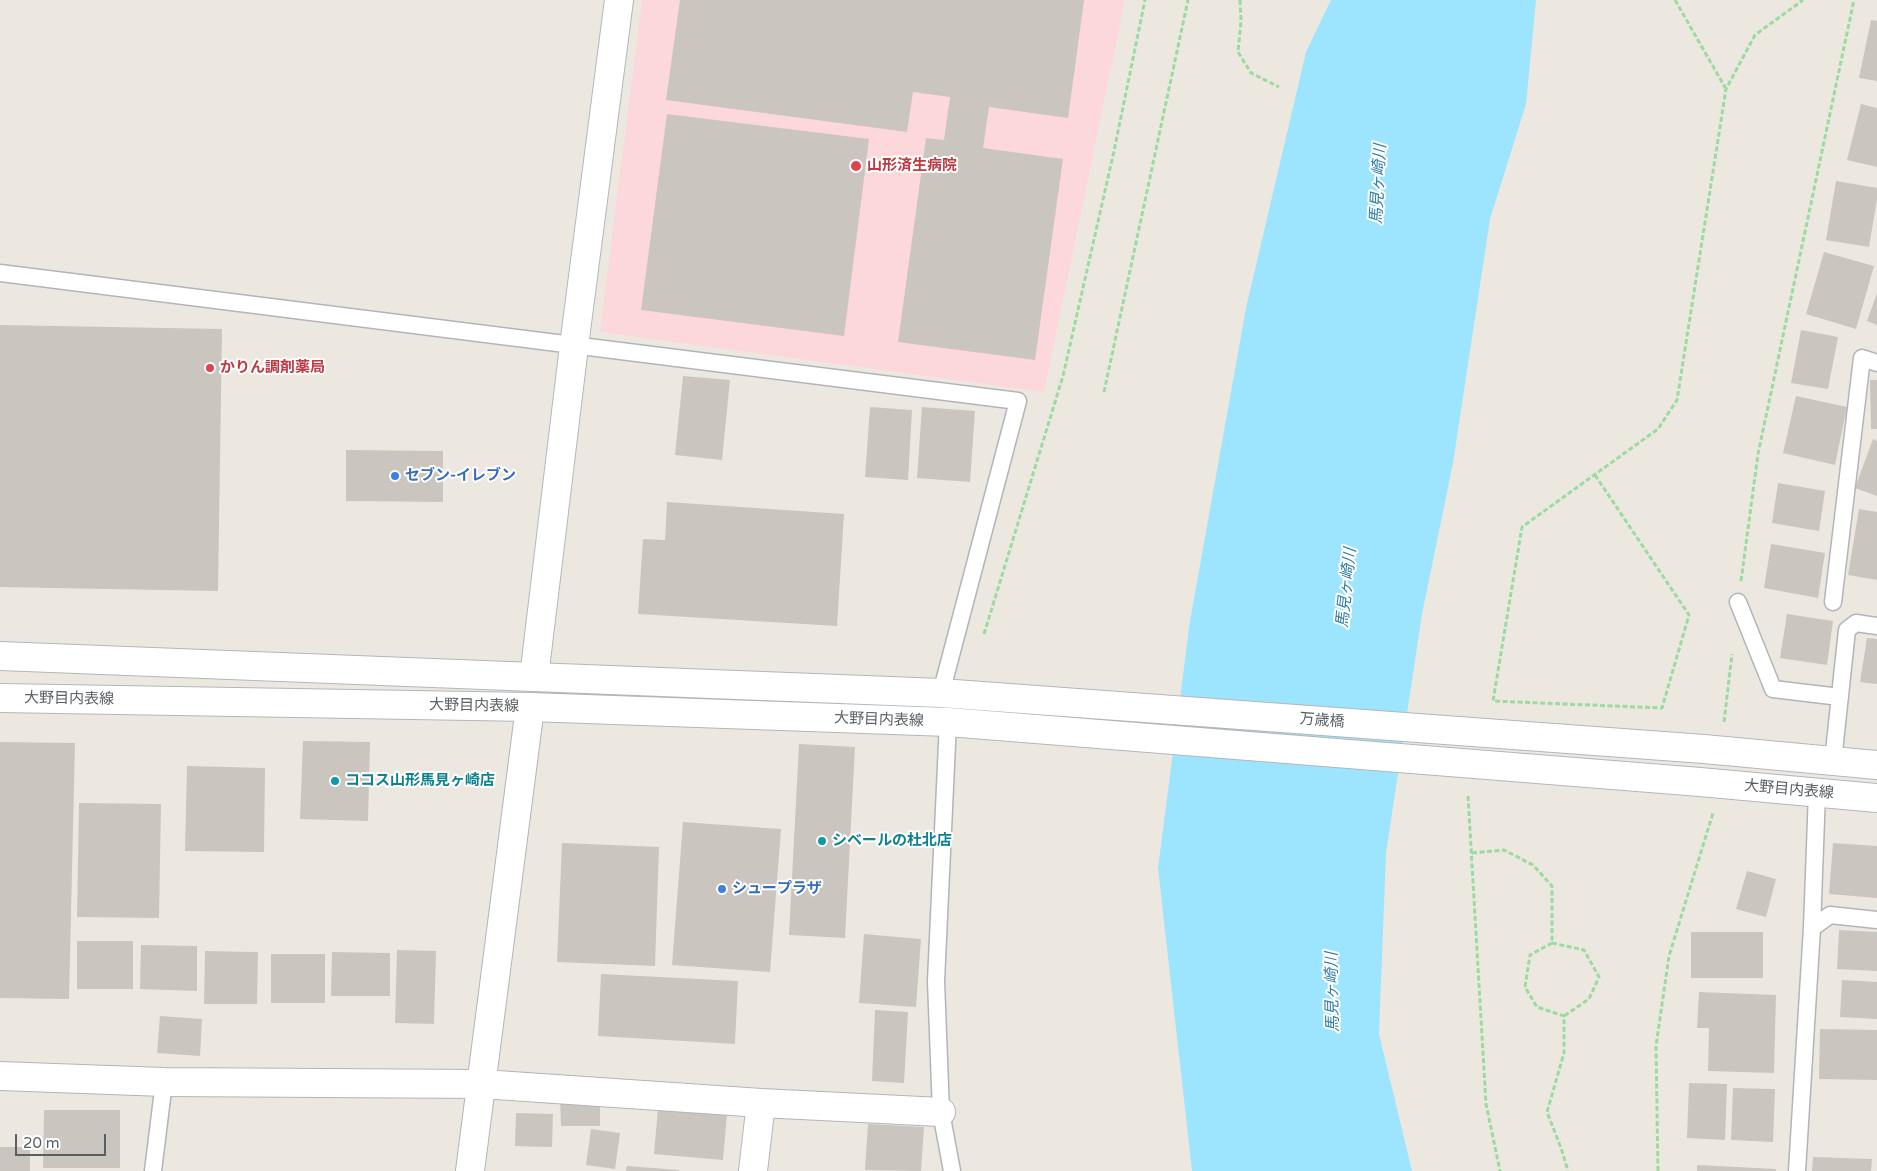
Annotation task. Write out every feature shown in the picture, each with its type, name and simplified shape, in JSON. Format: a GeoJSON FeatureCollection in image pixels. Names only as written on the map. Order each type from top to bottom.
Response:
{"type":"FeatureCollection","features":[{"type":"Feature","properties":{"kind":"main road"},"geometry":{"type":"LineString","coordinates":[[534,678],[574,346],[619,0]]}},
{"type":"Feature","properties":{"kind":"main road","name":"大野目内表線"},"geometry":{"type":"LineString","coordinates":[[0,656],[941,693]]}},
{"type":"Feature","properties":{"kind":"main road","name":"万歳橋"},"geometry":{"type":"LineString","coordinates":[[941,693],[1712,750]]}},
{"type":"Feature","properties":{"kind":"main road","name":"大野目内表線"},"geometry":{"type":"LineString","coordinates":[[0,698],[530,707],[948,722]]}},
{"type":"Feature","properties":{"kind":"main road"},"geometry":{"type":"LineString","coordinates":[[470,1171],[530,707]]}},
{"type":"Feature","properties":{"kind":"main road","name":"万歳橋"},"geometry":{"type":"LineString","coordinates":[[948,722],[1711,783]]}},
{"type":"Feature","properties":{"kind":"main road"},"geometry":{"type":"LineString","coordinates":[[1712,750],[1877,765]]}},
{"type":"Feature","properties":{"kind":"main road","name":"大野目内表線"},"geometry":{"type":"LineString","coordinates":[[1711,783],[1877,798]]}},
{"type":"Feature","properties":{"kind":"main road"},"geometry":{"type":"LineString","coordinates":[[0,1076],[164,1082],[482,1084],[761,1103],[941,1112]]}},
{"type":"Feature","properties":{"kind":"main road"},"geometry":{"type":"LineString","coordinates":[[752,1171],[761,1103]]}},
{"type":"Feature","properties":{"kind":"lane"},"geometry":{"type":"LineString","coordinates":[[0,273],[1018,401],[941,693]]}},
{"type":"Feature","properties":{"kind":"lane"},"geometry":{"type":"LineString","coordinates":[[1832,602],[1862,358],[1877,363]]}},
{"type":"Feature","properties":{"kind":"lane"},"geometry":{"type":"LineString","coordinates":[[1738,602],[1773,689],[1840,697]]}},
{"type":"Feature","properties":{"kind":"lane"},"geometry":{"type":"LineString","coordinates":[[1832,762],[1847,630],[1856,623],[1877,626]]}},
{"type":"Feature","properties":{"kind":"lane"},"geometry":{"type":"LineString","coordinates":[[948,722],[936,982],[941,1112],[952,1171]]}},
{"type":"Feature","properties":{"kind":"lane"},"geometry":{"type":"LineString","coordinates":[[1798,1171],[1812,928],[1817,792]]}},
{"type":"Feature","properties":{"kind":"lane"},"geometry":{"type":"LineString","coordinates":[[1812,928],[1830,915],[1877,920]]}},
{"type":"Feature","properties":{"kind":"lane"},"geometry":{"type":"LineString","coordinates":[[153,1171],[164,1082]]}},
{"type":"Feature","properties":{"kind":"path"},"geometry":{"type":"LineString","coordinates":[[983,637],[1063,376],[1114,151],[1145,0]]}},
{"type":"Feature","properties":{"kind":"path"},"geometry":{"type":"LineString","coordinates":[[1104,392],[1188,0]]}},
{"type":"Feature","properties":{"kind":"path"},"geometry":{"type":"LineString","coordinates":[[1240,0],[1241,21],[1238,52],[1251,73],[1279,87]]}},
{"type":"Feature","properties":{"kind":"path"},"geometry":{"type":"LineString","coordinates":[[1675,0],[1726,89]]}},
{"type":"Feature","properties":{"kind":"path"},"geometry":{"type":"LineString","coordinates":[[1594,475],[1689,615],[1662,708],[1493,701],[1522,527],[1594,475],[1658,429],[1677,400],[1726,89],[1755,35],[1803,0]]}},
{"type":"Feature","properties":{"kind":"path"},"geometry":{"type":"LineString","coordinates":[[1738,602],[1758,454],[1854,0]]}},
{"type":"Feature","properties":{"kind":"path"},"geometry":{"type":"LineString","coordinates":[[1712,750],[1732,652]]}},
{"type":"Feature","properties":{"kind":"path"},"geometry":{"type":"LineString","coordinates":[[1658,1171],[1656,1046],[1669,956],[1711,783]]}},
{"type":"Feature","properties":{"kind":"path"},"geometry":{"type":"LineString","coordinates":[[1468,796],[1486,1104],[1500,1171]]}},
{"type":"Feature","properties":{"kind":"path"},"geometry":{"type":"LineString","coordinates":[[1472,854],[1504,850],[1533,865],[1546,879],[1552,886],[1552,943]]}},
{"type":"Feature","properties":{"kind":"path"},"geometry":{"type":"LineString","coordinates":[[1552,943],[1584,950],[1598,977],[1588,999],[1564,1016],[1537,1007],[1525,987],[1530,955],[1552,943]]}},
{"type":"Feature","properties":{"kind":"path"},"geometry":{"type":"LineString","coordinates":[[1564,1016],[1564,1053],[1547,1112],[1562,1148],[1568,1171]]}},
{"type":"Feature","properties":{"kind":"shaded area","name":"山形済生病院"},"geometry":{"type":"Polygon","coordinates":[[[642,0],[1125,0],[1044,392],[600,332],[642,0]]]}},
{"type":"Feature","properties":{"kind":"water","name":"馬見ヶ崎川"},"geometry":{"type":"Polygon","coordinates":[[[1331,0],[1536,0],[1526,104],[1490,219],[1453,463],[1422,614],[1386,853],[1379,1034],[1412,1171],[1192,1171],[1158,868],[1190,621],[1246,308],[1306,52],[1331,0]]]}},
{"type":"Feature","properties":{"kind":"building"},"geometry":{"type":"Polygon","coordinates":[[[680,0],[1084,0],[1068,118],[989,107],[983,148],[1063,159],[1035,360],[898,342],[926,138],[944,140],[950,97],[913,92],[907,132],[666,100],[680,0]]]}},
{"type":"Feature","properties":{"kind":"building"},"geometry":{"type":"Polygon","coordinates":[[[1871,20],[1877,21],[1877,81],[1859,78],[1871,20]]]}},
{"type":"Feature","properties":{"kind":"building"},"geometry":{"type":"Polygon","coordinates":[[[1861,104],[1877,108],[1877,167],[1847,160],[1861,104]]]}},
{"type":"Feature","properties":{"kind":"building"},"geometry":{"type":"Polygon","coordinates":[[[667,114],[869,139],[844,336],[641,310],[667,114]]]}},
{"type":"Feature","properties":{"kind":"building"},"geometry":{"type":"Polygon","coordinates":[[[1836,181],[1877,188],[1869,247],[1826,240],[1836,181]]]}},
{"type":"Feature","properties":{"kind":"building"},"geometry":{"type":"Polygon","coordinates":[[[1824,252],[1874,266],[1856,329],[1806,314],[1824,252]]]}},
{"type":"Feature","properties":{"kind":"building"},"geometry":{"type":"Polygon","coordinates":[[[1877,293],[1877,325],[1867,321],[1877,293]]]}},
{"type":"Feature","properties":{"kind":"building"},"geometry":{"type":"Polygon","coordinates":[[[0,325],[222,329],[218,591],[0,587],[0,325]]]}},
{"type":"Feature","properties":{"kind":"building"},"geometry":{"type":"Polygon","coordinates":[[[1801,330],[1838,337],[1828,389],[1791,383],[1801,330]]]}},
{"type":"Feature","properties":{"kind":"building"},"geometry":{"type":"Polygon","coordinates":[[[683,376],[730,380],[722,460],[675,455],[683,376]]]}},
{"type":"Feature","properties":{"kind":"building"},"geometry":{"type":"Polygon","coordinates":[[[1870,380],[1877,380],[1877,429],[1871,429],[1870,380]]]}},
{"type":"Feature","properties":{"kind":"building"},"geometry":{"type":"Polygon","coordinates":[[[1796,396],[1847,407],[1835,465],[1783,453],[1796,396]]]}},
{"type":"Feature","properties":{"kind":"building"},"geometry":{"type":"Polygon","coordinates":[[[870,407],[912,410],[908,480],[865,477],[870,407]]]}},
{"type":"Feature","properties":{"kind":"building"},"geometry":{"type":"Polygon","coordinates":[[[922,407],[975,411],[970,482],[917,478],[922,407]]]}},
{"type":"Feature","properties":{"kind":"building"},"geometry":{"type":"Polygon","coordinates":[[[1873,439],[1877,441],[1877,496],[1855,488],[1873,439]]]}},
{"type":"Feature","properties":{"kind":"building"},"geometry":{"type":"Polygon","coordinates":[[[346,450],[443,451],[443,502],[346,501],[346,450]]]}},
{"type":"Feature","properties":{"kind":"building"},"geometry":{"type":"Polygon","coordinates":[[[1778,483],[1825,491],[1819,531],[1772,523],[1778,483]]]}},
{"type":"Feature","properties":{"kind":"building"},"geometry":{"type":"Polygon","coordinates":[[[667,502],[844,514],[837,626],[638,614],[643,539],[665,540],[667,502]]]}},
{"type":"Feature","properties":{"kind":"building"},"geometry":{"type":"Polygon","coordinates":[[[1859,509],[1877,512],[1877,580],[1848,575],[1859,509]]]}},
{"type":"Feature","properties":{"kind":"building"},"geometry":{"type":"Polygon","coordinates":[[[1771,544],[1825,553],[1818,598],[1764,588],[1771,544]]]}},
{"type":"Feature","properties":{"kind":"building"},"geometry":{"type":"Polygon","coordinates":[[[1787,614],[1833,621],[1827,665],[1780,658],[1787,614]]]}},
{"type":"Feature","properties":{"kind":"building"},"geometry":{"type":"Polygon","coordinates":[[[1867,638],[1877,639],[1877,684],[1860,682],[1867,638]]]}},
{"type":"Feature","properties":{"kind":"building","name":"ココス山形馬見ヶ崎店"},"geometry":{"type":"Polygon","coordinates":[[[303,741],[370,742],[368,821],[300,819],[303,741]]]}},
{"type":"Feature","properties":{"kind":"building"},"geometry":{"type":"Polygon","coordinates":[[[0,742],[75,743],[69,999],[0,998],[0,742]]]}},
{"type":"Feature","properties":{"kind":"building","name":"シベールの杜北店"},"geometry":{"type":"Polygon","coordinates":[[[799,744],[855,747],[845,938],[789,935],[799,744]]]}},
{"type":"Feature","properties":{"kind":"building"},"geometry":{"type":"Polygon","coordinates":[[[187,766],[265,768],[264,852],[185,851],[187,766]]]}},
{"type":"Feature","properties":{"kind":"building"},"geometry":{"type":"Polygon","coordinates":[[[79,803],[161,804],[159,918],[77,917],[79,803]]]}},
{"type":"Feature","properties":{"kind":"building"},"geometry":{"type":"Polygon","coordinates":[[[683,822],[781,829],[770,972],[672,965],[683,822]]]}},
{"type":"Feature","properties":{"kind":"building"},"geometry":{"type":"Polygon","coordinates":[[[562,843],[659,847],[655,966],[557,962],[562,843]]]}},
{"type":"Feature","properties":{"kind":"building"},"geometry":{"type":"Polygon","coordinates":[[[1833,843],[1877,846],[1877,898],[1829,894],[1833,843]]]}},
{"type":"Feature","properties":{"kind":"building"},"geometry":{"type":"Polygon","coordinates":[[[1747,871],[1776,879],[1766,917],[1736,909],[1747,871]]]}},
{"type":"Feature","properties":{"kind":"building"},"geometry":{"type":"Polygon","coordinates":[[[1839,930],[1877,932],[1877,971],[1837,969],[1839,930]]]}},
{"type":"Feature","properties":{"kind":"building"},"geometry":{"type":"Polygon","coordinates":[[[1691,932],[1763,932],[1763,978],[1691,978],[1691,932]]]}},
{"type":"Feature","properties":{"kind":"building"},"geometry":{"type":"Polygon","coordinates":[[[864,934],[921,939],[916,1007],[859,1003],[864,934]]]}},
{"type":"Feature","properties":{"kind":"building"},"geometry":{"type":"Polygon","coordinates":[[[77,941],[133,941],[133,989],[77,989],[77,941]]]}},
{"type":"Feature","properties":{"kind":"building"},"geometry":{"type":"Polygon","coordinates":[[[141,945],[197,946],[197,991],[140,989],[141,945]]]}},
{"type":"Feature","properties":{"kind":"building"},"geometry":{"type":"Polygon","coordinates":[[[397,950],[436,951],[434,1024],[395,1023],[397,950]]]}},
{"type":"Feature","properties":{"kind":"building"},"geometry":{"type":"Polygon","coordinates":[[[205,951],[258,952],[257,1004],[204,1004],[205,951]]]}},
{"type":"Feature","properties":{"kind":"building"},"geometry":{"type":"Polygon","coordinates":[[[332,952],[390,953],[390,996],[331,996],[332,952]]]}},
{"type":"Feature","properties":{"kind":"building"},"geometry":{"type":"Polygon","coordinates":[[[271,954],[325,954],[325,1003],[271,1003],[271,954]]]}},
{"type":"Feature","properties":{"kind":"building"},"geometry":{"type":"Polygon","coordinates":[[[601,974],[738,981],[735,1044],[598,1036],[601,974]]]}},
{"type":"Feature","properties":{"kind":"building"},"geometry":{"type":"Polygon","coordinates":[[[1842,980],[1877,982],[1877,1019],[1840,1017],[1842,980]]]}},
{"type":"Feature","properties":{"kind":"building"},"geometry":{"type":"Polygon","coordinates":[[[1699,992],[1776,995],[1774,1073],[1708,1071],[1709,1028],[1697,1028],[1699,992]]]}},
{"type":"Feature","properties":{"kind":"building"},"geometry":{"type":"Polygon","coordinates":[[[875,1010],[908,1012],[904,1083],[872,1081],[875,1010]]]}},
{"type":"Feature","properties":{"kind":"building"},"geometry":{"type":"Polygon","coordinates":[[[160,1016],[202,1019],[200,1056],[157,1053],[160,1016]]]}},
{"type":"Feature","properties":{"kind":"building"},"geometry":{"type":"Polygon","coordinates":[[[1820,1029],[1877,1030],[1877,1080],[1819,1079],[1820,1029]]]}},
{"type":"Feature","properties":{"kind":"building"},"geometry":{"type":"Polygon","coordinates":[[[1689,1083],[1727,1084],[1725,1140],[1687,1138],[1689,1083]]]}},
{"type":"Feature","properties":{"kind":"building"},"geometry":{"type":"Polygon","coordinates":[[[1733,1088],[1775,1089],[1773,1142],[1731,1140],[1733,1088]]]}},
{"type":"Feature","properties":{"kind":"building"},"geometry":{"type":"Polygon","coordinates":[[[560,1097],[600,1097],[600,1126],[561,1126],[560,1097]]]}},
{"type":"Feature","properties":{"kind":"building"},"geometry":{"type":"Polygon","coordinates":[[[658,1108],[727,1114],[723,1160],[654,1154],[658,1108]]]}},
{"type":"Feature","properties":{"kind":"building"},"geometry":{"type":"Polygon","coordinates":[[[44,1110],[120,1110],[120,1168],[43,1168],[44,1110]]]}},
{"type":"Feature","properties":{"kind":"building"},"geometry":{"type":"Polygon","coordinates":[[[516,1113],[553,1114],[552,1147],[515,1146],[516,1113]]]}},
{"type":"Feature","properties":{"kind":"building"},"geometry":{"type":"Polygon","coordinates":[[[868,1124],[924,1127],[921,1171],[865,1170],[868,1124]]]}},
{"type":"Feature","properties":{"kind":"building"},"geometry":{"type":"Polygon","coordinates":[[[591,1129],[620,1133],[615,1169],[586,1165],[591,1129]]]}},
{"type":"Feature","properties":{"kind":"building"},"geometry":{"type":"Polygon","coordinates":[[[0,1147],[30,1147],[30,1171],[0,1171],[0,1147]]]}},
{"type":"Feature","properties":{"kind":"building"},"geometry":{"type":"Polygon","coordinates":[[[1813,1157],[1872,1159],[1871,1171],[1812,1171],[1813,1157]]]}},
{"type":"Feature","properties":{"kind":"building"},"geometry":{"type":"Polygon","coordinates":[[[1697,1165],[1776,1169],[1776,1171],[1697,1171],[1697,1165]]]}},
{"type":"Feature","properties":{"kind":"building"},"geometry":{"type":"Polygon","coordinates":[[[627,1166],[679,1170],[679,1171],[626,1171],[627,1166]]]}},
{"type":"Feature","properties":{"kind":"place","name":"山形済生病院"},"geometry":{"type":"Point","coordinates":[856,166]}},
{"type":"Feature","properties":{"kind":"place","name":"かりん調剤薬局"},"geometry":{"type":"Point","coordinates":[210,368]}},
{"type":"Feature","properties":{"kind":"place","name":"セブン-イレブン"},"geometry":{"type":"Point","coordinates":[395,476]}},
{"type":"Feature","properties":{"kind":"place","name":"ココス山形馬見ヶ崎店"},"geometry":{"type":"Point","coordinates":[335,781]}},
{"type":"Feature","properties":{"kind":"place","name":"シベールの杜北店"},"geometry":{"type":"Point","coordinates":[822,841]}},
{"type":"Feature","properties":{"kind":"place","name":"シュープラザ"},"geometry":{"type":"Point","coordinates":[722,889]}}]}
